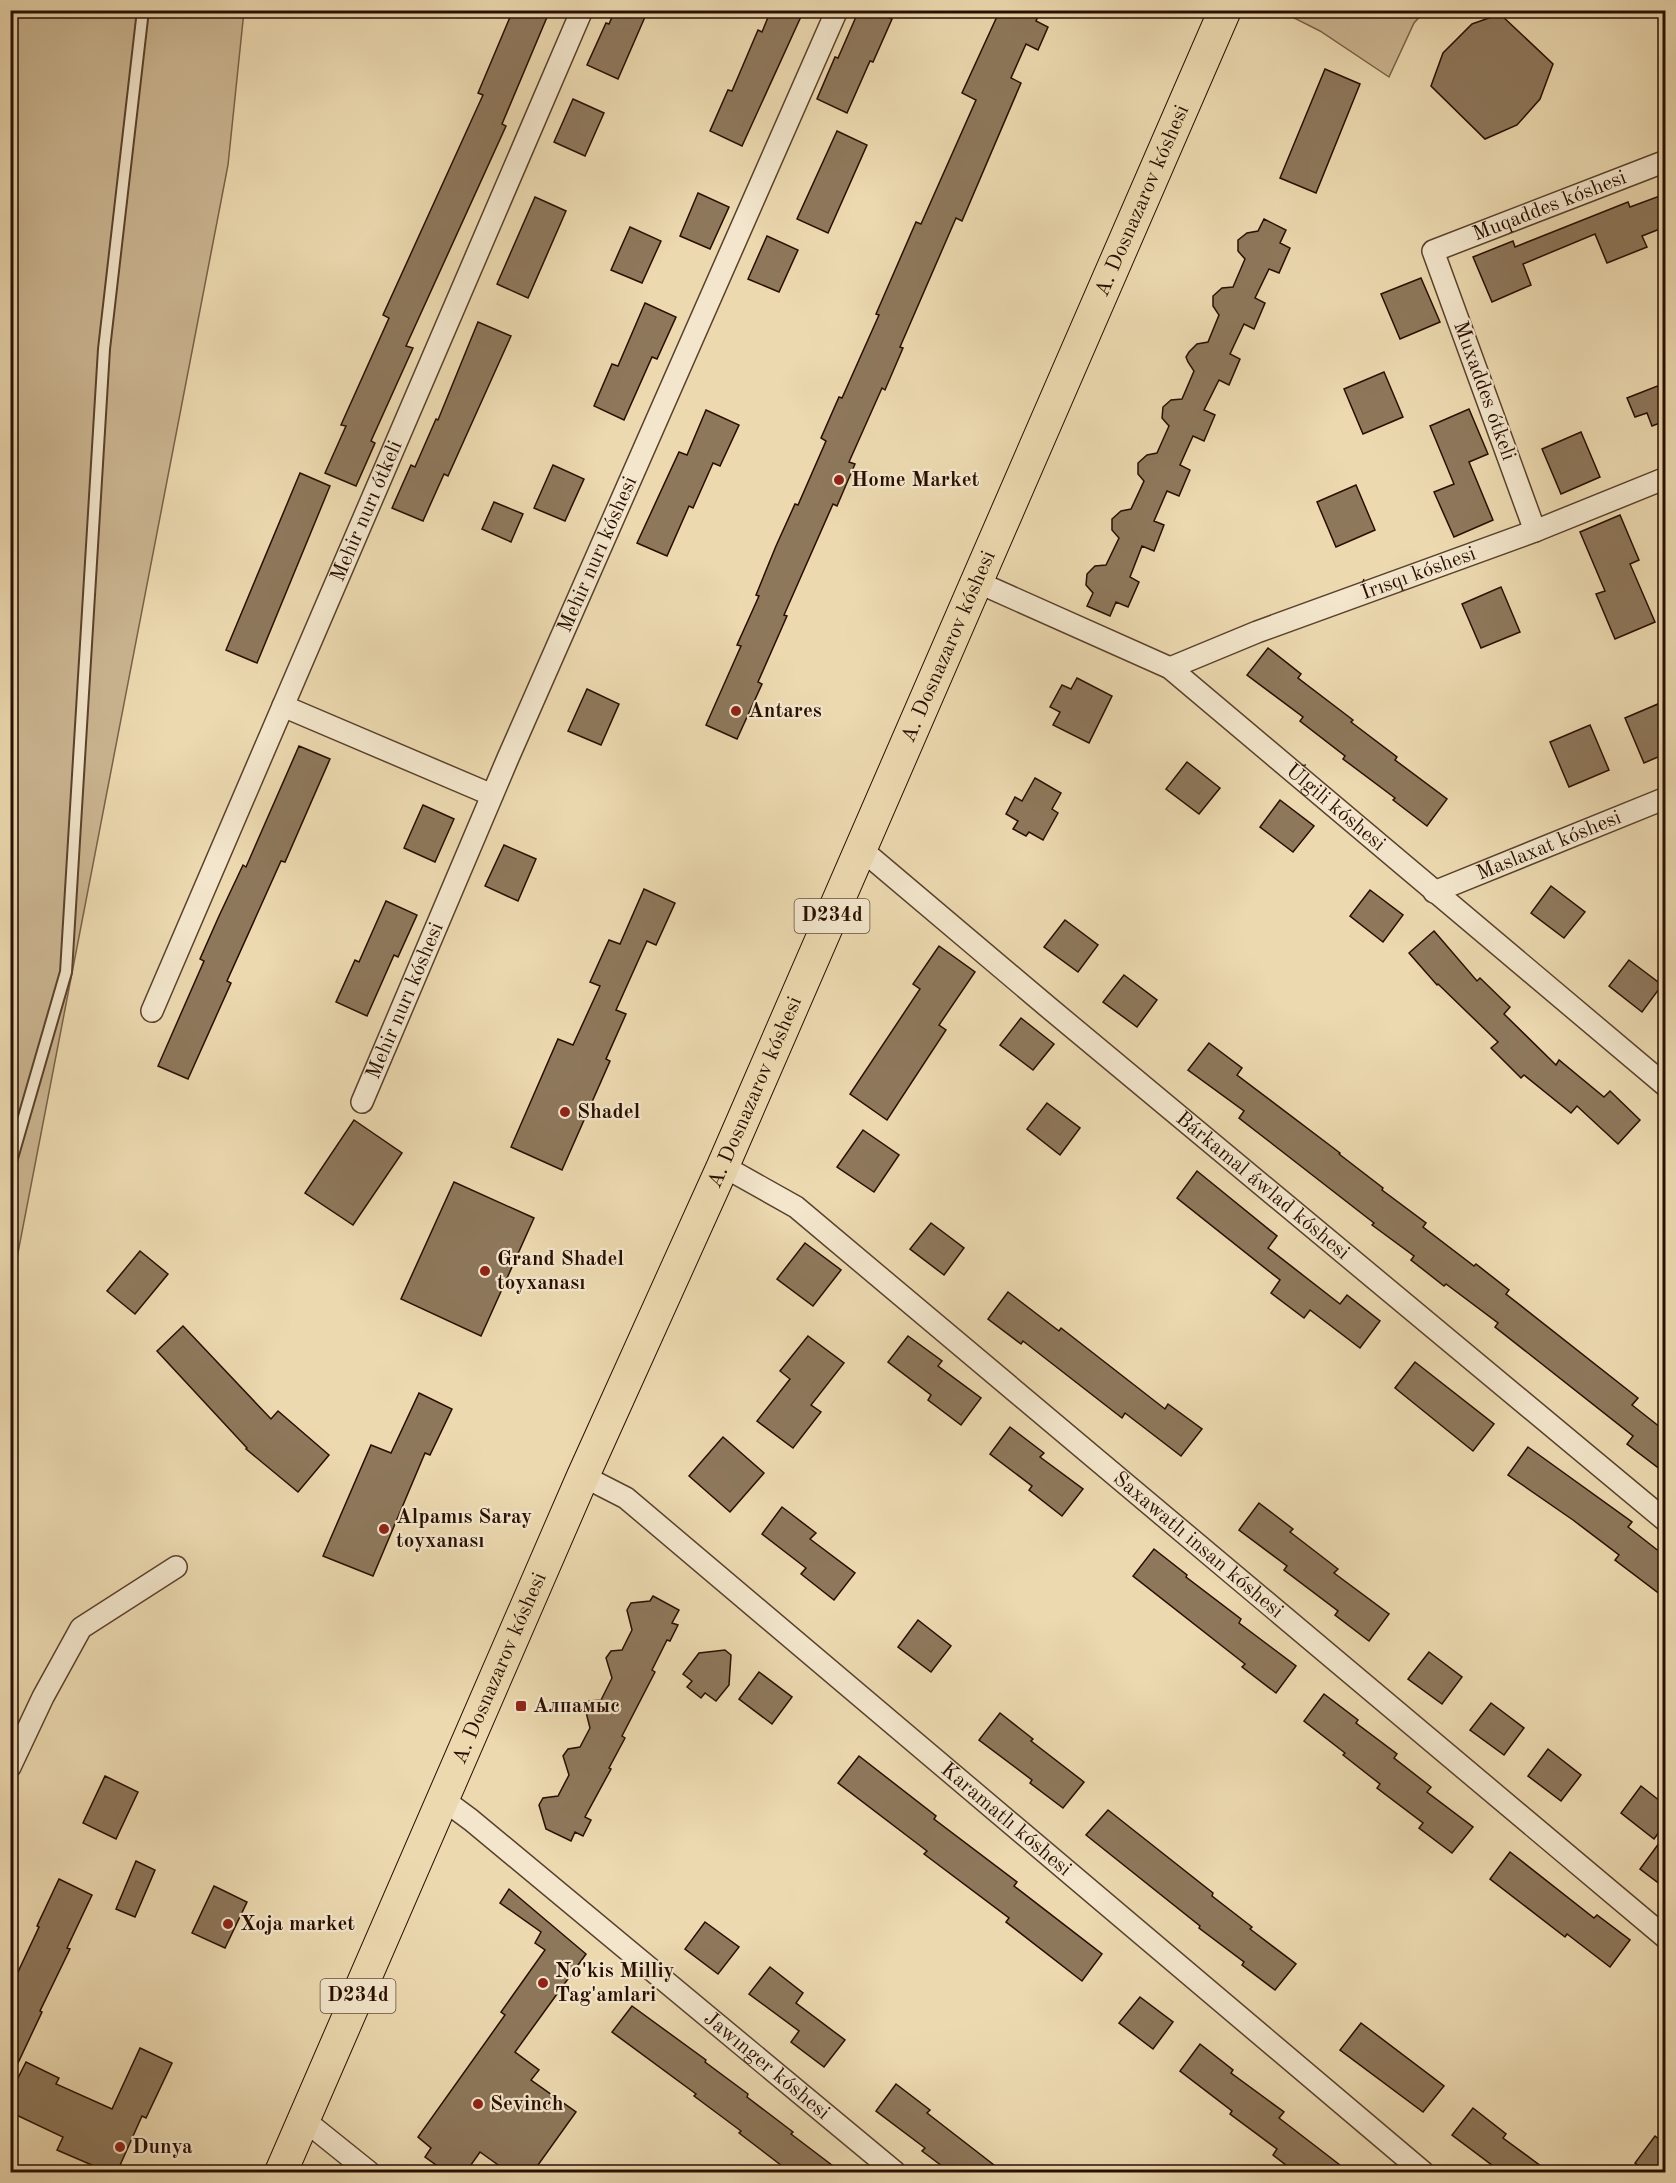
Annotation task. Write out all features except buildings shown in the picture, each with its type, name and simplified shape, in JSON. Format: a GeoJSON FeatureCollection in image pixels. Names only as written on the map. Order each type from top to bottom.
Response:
{"type":"FeatureCollection","features":[{"type":"Feature","properties":{"kind":"main road","name":"A. Dosnazarov kóshesi"},"geometry":{"type":"LineString","coordinates":[[281,2172],[583,1476],[723,1166],[975,581],[1225,10]]}},
{"type":"Feature","properties":{"kind":"street","name":"Mehir nurı ótkeli"},"geometry":{"type":"LineString","coordinates":[[152,1011],[582,10]]}},
{"type":"Feature","properties":{"kind":"street","name":"Mehir nurı kóshesi"},"geometry":{"type":"LineString","coordinates":[[362,1102],[492,795],[837,10]]}},
{"type":"Feature","properties":{"kind":"street","name":"Muqaddes kóshesi"},"geometry":{"type":"LineString","coordinates":[[1432,251],[1665,161]]}},
{"type":"Feature","properties":{"kind":"street","name":"Muxaddes ótkeli"},"geometry":{"type":"LineString","coordinates":[[1432,251],[1535,531]]}},
{"type":"Feature","properties":{"kind":"street","name":"Írısqı kóshesi"},"geometry":{"type":"LineString","coordinates":[[1170,668],[1257,632],[1535,531],[1665,478]]}},
{"type":"Feature","properties":{"kind":"street","name":"Úlgili kóshesi"},"geometry":{"type":"LineString","coordinates":[[975,581],[1170,668],[1665,1086]]}},
{"type":"Feature","properties":{"kind":"street"},"geometry":{"type":"LineString","coordinates":[[282,706],[492,795]]}},
{"type":"Feature","properties":{"kind":"street","name":"Maslaxat kóshesi"},"geometry":{"type":"LineString","coordinates":[[1434,892],[1665,798]]}},
{"type":"Feature","properties":{"kind":"street","name":"Bárkamal áwlad kóshesi"},"geometry":{"type":"LineString","coordinates":[[861,849],[1665,1521]]}},
{"type":"Feature","properties":{"kind":"street","name":"Saxawatlı insan kóshesi"},"geometry":{"type":"LineString","coordinates":[[723,1166],[796,1207],[1665,1938]]}},
{"type":"Feature","properties":{"kind":"street","name":"Karamatlı kóshesi"},"geometry":{"type":"LineString","coordinates":[[583,1476],[626,1498],[1423,2172]]}},
{"type":"Feature","properties":{"kind":"street"},"geometry":{"type":"LineString","coordinates":[[10,1767],[43,1697],[81,1628],[176,1567]]}},
{"type":"Feature","properties":{"kind":"street","name":"Jawınger kóshesi"},"geometry":{"type":"LineString","coordinates":[[444,1800],[895,2172]]}},
{"type":"Feature","properties":{"kind":"street"},"geometry":{"type":"LineString","coordinates":[[303,2119],[369,2172]]}},
{"type":"Feature","properties":{"kind":"lane"},"geometry":{"type":"LineString","coordinates":[[10,1165],[66,972],[104,350],[142,10]]}},
{"type":"Feature","properties":{"kind":"shaded area"},"geometry":{"type":"Polygon","coordinates":[[[1295,10],[1425,11],[1414,23],[1389,77],[1320,31],[1292,17],[1295,10]]]}},
{"type":"Feature","properties":{"kind":"shaded area"},"geometry":{"type":"Polygon","coordinates":[[[11,11],[244,11],[228,165],[11,1289],[11,11]]]}},
{"type":"Feature","properties":{"kind":"place","name":"Home Market"},"geometry":{"type":"Point","coordinates":[839,480]}},
{"type":"Feature","properties":{"kind":"place","name":"Antares"},"geometry":{"type":"Point","coordinates":[736,711]}},
{"type":"Feature","properties":{"kind":"place","name":"Shadel"},"geometry":{"type":"Point","coordinates":[565,1112]}},
{"type":"Feature","properties":{"kind":"place","name":"Grand Shadel toyxanası"},"geometry":{"type":"Point","coordinates":[485,1271]}},
{"type":"Feature","properties":{"kind":"place","name":"Alpamıs Saray toyxanası"},"geometry":{"type":"Point","coordinates":[384,1529]}},
{"type":"Feature","properties":{"kind":"place","name":"Алпамыс"},"geometry":{"type":"Point","coordinates":[521,1706]}},
{"type":"Feature","properties":{"kind":"place","name":"Xoja market"},"geometry":{"type":"Point","coordinates":[228,1924]}},
{"type":"Feature","properties":{"kind":"place","name":"No'kis Milliy Tag'amlari"},"geometry":{"type":"Point","coordinates":[543,1983]}},
{"type":"Feature","properties":{"kind":"place","name":"Sevinch"},"geometry":{"type":"Point","coordinates":[478,2104]}},
{"type":"Feature","properties":{"kind":"place","name":"Dunya"},"geometry":{"type":"Point","coordinates":[120,2147]}}]}
